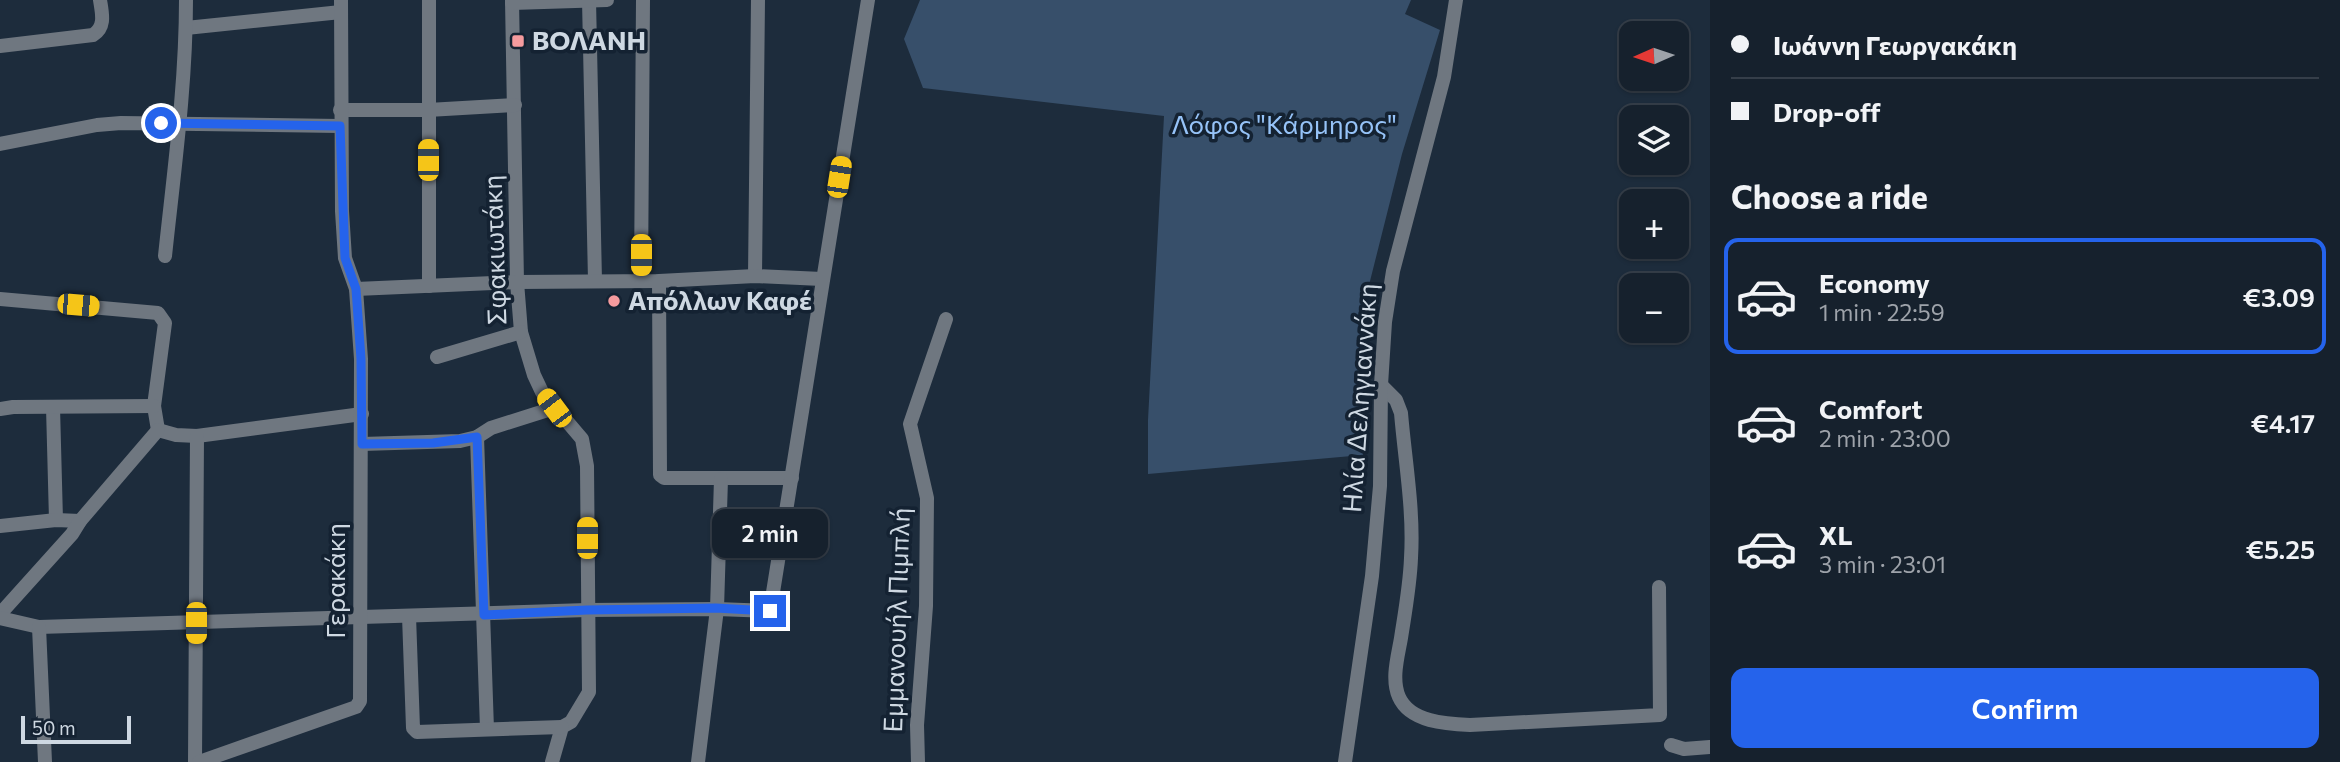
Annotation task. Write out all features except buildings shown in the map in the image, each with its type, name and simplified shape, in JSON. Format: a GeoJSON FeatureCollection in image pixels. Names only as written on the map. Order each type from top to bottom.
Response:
{"type":"FeatureCollection","features":[{"type":"Feature","properties":{"kind":"street"},"geometry":{"type":"LineString","coordinates":[[0,46],[93,35],[100,30],[102,24],[100,0]]}},
{"type":"Feature","properties":{"kind":"street"},"geometry":{"type":"LineString","coordinates":[[165,256],[179,122],[186,0]]}},
{"type":"Feature","properties":{"kind":"street"},"geometry":{"type":"LineString","coordinates":[[429,0],[429,286]]}},
{"type":"Feature","properties":{"kind":"street"},"geometry":{"type":"LineString","coordinates":[[589,0],[595,281]]}},
{"type":"Feature","properties":{"kind":"street"},"geometry":{"type":"LineString","coordinates":[[512,1],[607,0]]}},
{"type":"Feature","properties":{"kind":"street"},"geometry":{"type":"LineString","coordinates":[[641,280],[643,0]]}},
{"type":"Feature","properties":{"kind":"street"},"geometry":{"type":"LineString","coordinates":[[755,276],[758,0]]}},
{"type":"Feature","properties":{"kind":"street"},"geometry":{"type":"LineString","coordinates":[[158,430],[0,616],[38,627],[587,610],[771,610],[868,0]]}},
{"type":"Feature","properties":{"kind":"street","name":"Ηλία Δεληγιαννάκη"},"geometry":{"type":"LineString","coordinates":[[1345,762],[1372,576],[1380,486],[1385,322],[1393,271],[1444,77],[1456,0]]}},
{"type":"Feature","properties":{"kind":"street","name":"Σφακιωτάκη"},"geometry":{"type":"LineString","coordinates":[[512,1],[517,282],[521,332],[542,393],[582,439],[585,451],[589,692],[571,722],[562,727],[552,762]]}},
{"type":"Feature","properties":{"kind":"street"},"geometry":{"type":"LineString","coordinates":[[186,28],[341,6]]}},
{"type":"Feature","properties":{"kind":"street","name":"Γερακάκη"},"geometry":{"type":"LineString","coordinates":[[197,762],[356,707],[360,701],[362,414],[356,289],[345,258],[340,126],[341,6]]}},
{"type":"Feature","properties":{"kind":"street"},"geometry":{"type":"LineString","coordinates":[[340,110],[428,110],[515,105]]}},
{"type":"Feature","properties":{"kind":"street"},"geometry":{"type":"LineString","coordinates":[[0,144],[97,125],[179,122],[340,126]]}},
{"type":"Feature","properties":{"kind":"street"},"geometry":{"type":"LineString","coordinates":[[356,289],[755,276],[822,279]]}},
{"type":"Feature","properties":{"kind":"street"},"geometry":{"type":"LineString","coordinates":[[659,281],[660,475],[664,478],[792,478]]}},
{"type":"Feature","properties":{"kind":"street"},"geometry":{"type":"LineString","coordinates":[[0,299],[155,312],[161,316],[165,323],[154,406],[158,430]]}},
{"type":"Feature","properties":{"kind":"street","name":"Εµµανουήλ Πιµπλή"},"geometry":{"type":"LineString","coordinates":[[918,762],[917,725],[926,606],[927,498],[910,424],[946,318]]}},
{"type":"Feature","properties":{"kind":"street"},"geometry":{"type":"LineString","coordinates":[[437,358],[521,332]]}},
{"type":"Feature","properties":{"kind":"street"},"geometry":{"type":"LineString","coordinates":[[1381,385],[1396,400],[1401,414],[1411,520],[1410,576],[1396,672],[1399,697],[1408,709],[1422,718],[1454,725],[1660,715],[1659,587]]}},
{"type":"Feature","properties":{"kind":"street"},"geometry":{"type":"LineString","coordinates":[[0,409],[154,406]]}},
{"type":"Feature","properties":{"kind":"street"},"geometry":{"type":"LineString","coordinates":[[52,407],[55,520]]}},
{"type":"Feature","properties":{"kind":"street"},"geometry":{"type":"LineString","coordinates":[[362,444],[433,443],[477,437],[491,428],[554,408]]}},
{"type":"Feature","properties":{"kind":"street"},"geometry":{"type":"LineString","coordinates":[[158,430],[197,436],[362,414]]}},
{"type":"Feature","properties":{"kind":"street"},"geometry":{"type":"LineString","coordinates":[[197,436],[197,762]]}},
{"type":"Feature","properties":{"kind":"street"},"geometry":{"type":"LineString","coordinates":[[477,437],[487,729]]}},
{"type":"Feature","properties":{"kind":"street"},"geometry":{"type":"LineString","coordinates":[[698,762],[716,608],[721,479]]}},
{"type":"Feature","properties":{"kind":"street"},"geometry":{"type":"LineString","coordinates":[[0,526],[55,520],[80,521]]}},
{"type":"Feature","properties":{"kind":"street"},"geometry":{"type":"LineString","coordinates":[[409,616],[417,732],[562,727]]}},
{"type":"Feature","properties":{"kind":"street"},"geometry":{"type":"LineString","coordinates":[[38,627],[45,762]]}},
{"type":"Feature","properties":{"kind":"street"},"geometry":{"type":"LineString","coordinates":[[1671,745],[1684,749],[1710,747]]}},
{"type":"Feature","properties":{"kind":"green space","name":"Λόφος \"Κάρμηρος\""},"geometry":{"type":"Polygon","coordinates":[[[920,0],[1411,0],[1405,14],[1440,30],[1402,154],[1366,297],[1363,455],[1148,474],[1148,420],[1164,116],[923,88],[904,39],[920,0]]]}},
{"type":"Feature","properties":{"kind":"place","name":"ΒΟΛΑΝΗ"},"geometry":{"type":"Point","coordinates":[518,41]}},
{"type":"Feature","properties":{"kind":"place","name":"Απόλλων Καφέ"},"geometry":{"type":"Point","coordinates":[614,301]}},
{"type":"Feature","properties":{"kind":"route"},"geometry":{"type":"LineString","coordinates":[[161,123],[340,126],[345,258],[356,289],[361,359],[362,444],[433,443],[477,437],[484,615],[716,608],[770,611]]}}]}
